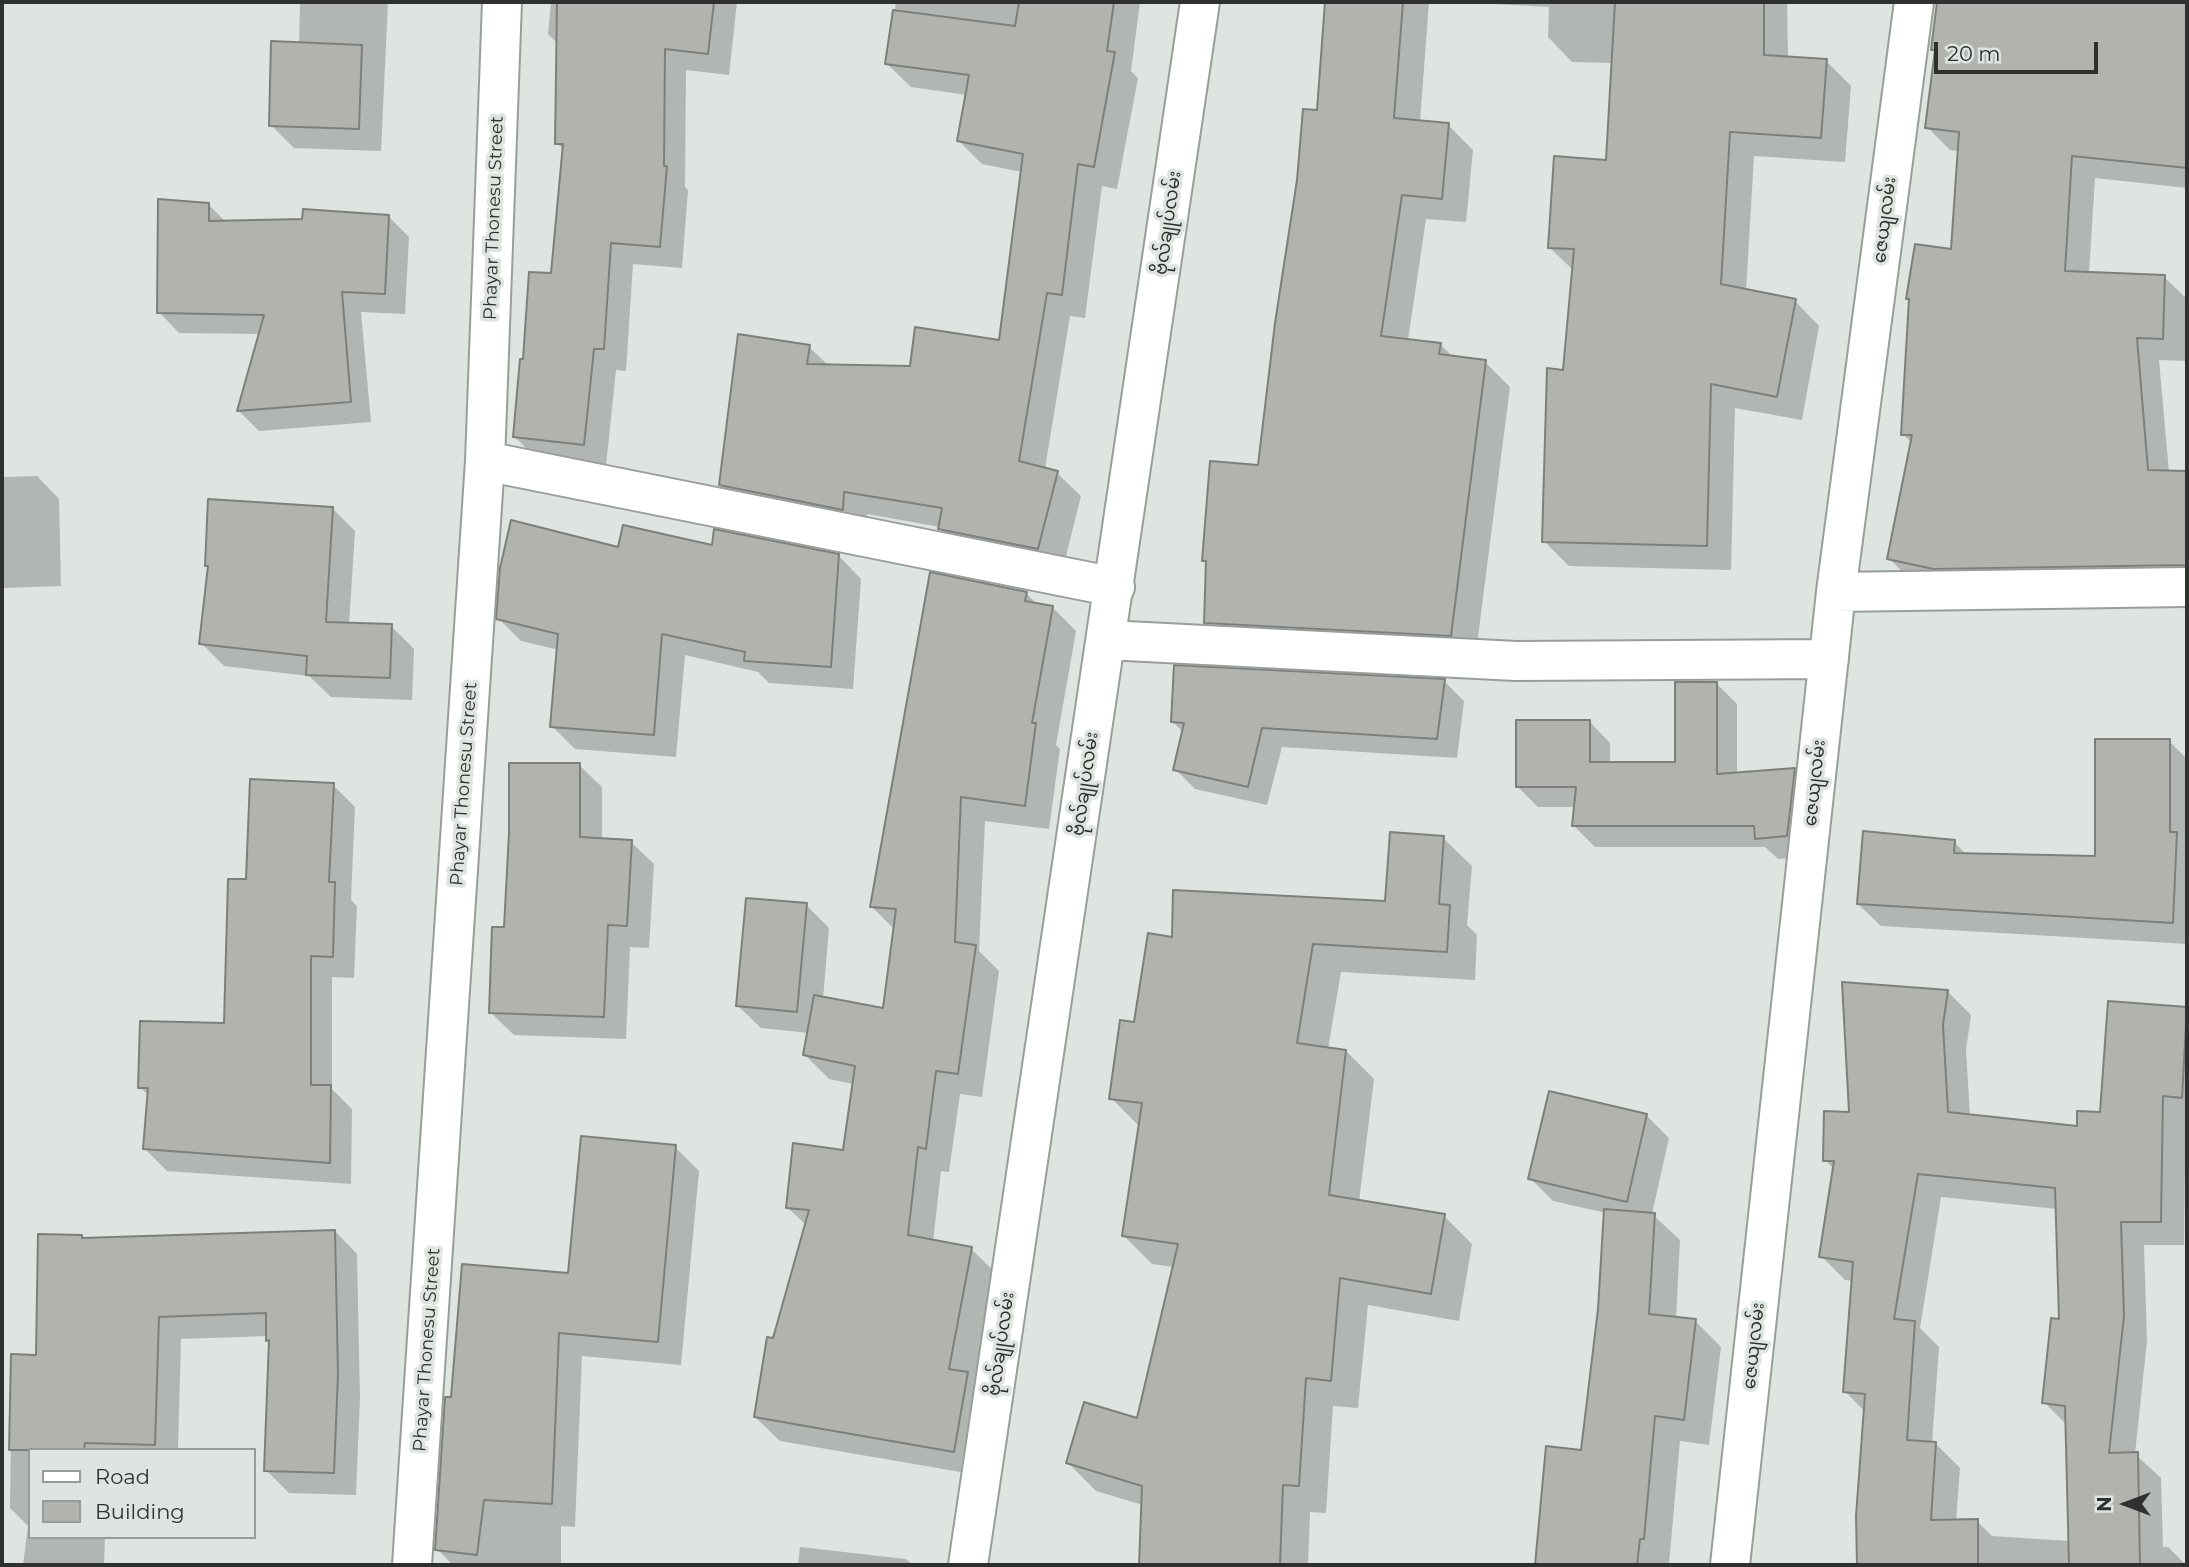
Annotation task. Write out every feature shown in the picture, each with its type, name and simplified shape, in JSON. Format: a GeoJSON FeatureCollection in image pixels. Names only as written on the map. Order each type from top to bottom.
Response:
{"type":"FeatureCollection","features":[{"type":"Feature","properties":{"kind":"street","name":"Phayar Thonesu Street"},"geometry":{"type":"LineString","coordinates":[[412,1565],[485,461],[502,2]]}},
{"type":"Feature","properties":{"kind":"street","name":"ဗိုလ်ချုပ်လမ်း"},"geometry":{"type":"LineString","coordinates":[[968,1565],[1200,2]]}},
{"type":"Feature","properties":{"kind":"street","name":"ဇေယျလမ်း"},"geometry":{"type":"LineString","coordinates":[[1730,1565],[1836,592],[1913,2]]}},
{"type":"Feature","properties":{"kind":"street"},"geometry":{"type":"LineString","coordinates":[[485,461],[1115,587]]}},
{"type":"Feature","properties":{"kind":"street"},"geometry":{"type":"LineString","coordinates":[[1836,592],[2187,587]]}},
{"type":"Feature","properties":{"kind":"street"},"geometry":{"type":"LineString","coordinates":[[1107,640],[1516,661],[1829,659]]}},
{"type":"Feature","properties":{"kind":"building"},"geometry":{"type":"Polygon","coordinates":[[[557,2],[714,2],[708,54],[665,49],[664,166],[667,166],[660,247],[611,243],[604,349],[594,349],[584,445],[513,437],[520,359],[523,359],[529,272],[551,273],[563,144],[555,144],[557,2]]]}},
{"type":"Feature","properties":{"kind":"building"},"geometry":{"type":"Polygon","coordinates":[[[1019,2],[1114,2],[1107,51],[1115,52],[1094,167],[1078,164],[1062,295],[1047,293],[1019,461],[1058,471],[1038,549],[938,529],[942,508],[844,492],[843,510],[719,485],[738,334],[810,345],[807,364],[910,366],[915,327],[999,340],[1023,154],[957,141],[969,75],[885,64],[893,10],[1015,26],[1019,2]]]}},
{"type":"Feature","properties":{"kind":"building"},"geometry":{"type":"Polygon","coordinates":[[[1325,2],[1403,2],[1394,118],[1449,123],[1442,199],[1402,195],[1381,336],[1441,343],[1439,354],[1486,360],[1451,636],[1204,623],[1206,561],[1202,561],[1210,461],[1258,465],[1275,323],[1297,180],[1303,109],[1317,110],[1325,2]]]}},
{"type":"Feature","properties":{"kind":"building"},"geometry":{"type":"Polygon","coordinates":[[[1615,2],[1764,2],[1764,55],[1827,59],[1821,138],[1730,132],[1721,284],[1796,299],[1777,397],[1711,384],[1707,546],[1542,542],[1547,368],[1563,370],[1574,249],[1548,248],[1554,156],[1606,160],[1615,2]]]}},
{"type":"Feature","properties":{"kind":"building"},"geometry":{"type":"Polygon","coordinates":[[[1937,2],[2187,2],[2187,168],[2072,156],[2065,271],[2165,275],[2163,339],[2137,338],[2148,470],[2187,471],[2187,565],[1933,569],[1887,559],[1912,435],[1901,435],[1909,299],[1906,299],[1915,244],[1951,249],[1959,132],[1925,128],[1935,50],[1931,50],[1937,2]]]}},
{"type":"Feature","properties":{"kind":"building"},"geometry":{"type":"Polygon","coordinates":[[[271,41],[362,45],[359,129],[269,126],[271,41]]]}},
{"type":"Feature","properties":{"kind":"building"},"geometry":{"type":"Polygon","coordinates":[[[158,199],[209,203],[209,221],[302,219],[303,209],[389,215],[385,294],[342,292],[351,402],[237,411],[264,315],[157,313],[158,199]]]}},
{"type":"Feature","properties":{"kind":"building"},"geometry":{"type":"Polygon","coordinates":[[[208,499],[333,507],[326,622],[392,624],[390,678],[306,675],[307,656],[199,644],[208,566],[205,566],[208,499]]]}},
{"type":"Feature","properties":{"kind":"building"},"geometry":{"type":"Polygon","coordinates":[[[511,520],[618,547],[623,525],[712,545],[714,529],[839,554],[831,667],[744,661],[745,652],[662,634],[654,735],[550,727],[558,634],[496,619],[500,568],[511,520]]]}},
{"type":"Feature","properties":{"kind":"building"},"geometry":{"type":"Polygon","coordinates":[[[930,572],[1027,592],[1025,601],[1053,606],[1032,723],[1036,723],[1025,806],[961,797],[955,942],[976,945],[958,1074],[936,1071],[926,1149],[918,1147],[908,1235],[972,1247],[949,1369],[968,1372],[954,1452],[754,1417],[767,1337],[773,1338],[809,1210],[786,1208],[793,1143],[843,1150],[855,1066],[803,1055],[814,995],[883,1008],[896,909],[870,907],[930,572]]]}},
{"type":"Feature","properties":{"kind":"building"},"geometry":{"type":"Polygon","coordinates":[[[1174,665],[1445,679],[1437,739],[1262,728],[1248,787],[1173,770],[1184,723],[1171,722],[1174,665]]]}},
{"type":"Feature","properties":{"kind":"building"},"geometry":{"type":"Polygon","coordinates":[[[1675,682],[1717,682],[1717,774],[1795,768],[1787,836],[1755,839],[1754,826],[1572,826],[1576,787],[1516,787],[1516,720],[1590,720],[1590,762],[1675,762],[1675,682]]]}},
{"type":"Feature","properties":{"kind":"building"},"geometry":{"type":"Polygon","coordinates":[[[2095,739],[2170,739],[2170,832],[2177,832],[2173,923],[1857,904],[1863,831],[1955,840],[1954,853],[2095,856],[2095,739]]]}},
{"type":"Feature","properties":{"kind":"building"},"geometry":{"type":"Polygon","coordinates":[[[509,763],[580,763],[580,837],[632,840],[627,926],[608,925],[604,1017],[489,1013],[492,927],[504,927],[509,833],[509,763]]]}},
{"type":"Feature","properties":{"kind":"building"},"geometry":{"type":"Polygon","coordinates":[[[250,779],[334,783],[329,882],[335,882],[333,957],[311,956],[311,1085],[331,1085],[330,1163],[143,1149],[148,1088],[138,1088],[140,1021],[224,1023],[228,879],[246,879],[250,779]]]}},
{"type":"Feature","properties":{"kind":"building"},"geometry":{"type":"Polygon","coordinates":[[[1390,832],[1444,836],[1439,904],[1450,905],[1447,952],[1313,944],[1297,1043],[1346,1050],[1329,1195],[1445,1214],[1431,1294],[1340,1278],[1331,1381],[1306,1378],[1299,1486],[1283,1485],[1280,1565],[1139,1565],[1142,1486],[1066,1463],[1084,1402],[1137,1418],[1178,1244],[1122,1236],[1142,1103],[1109,1099],[1120,1020],[1134,1022],[1148,933],[1172,937],[1173,890],[1385,901],[1390,832]]]}},
{"type":"Feature","properties":{"kind":"building"},"geometry":{"type":"Polygon","coordinates":[[[746,898],[807,903],[797,1012],[736,1006],[746,898]]]}},
{"type":"Feature","properties":{"kind":"building"},"geometry":{"type":"Polygon","coordinates":[[[1842,982],[1948,990],[1943,1025],[1948,1112],[2077,1126],[2077,1111],[2100,1112],[2108,1001],[2187,1007],[2182,1098],[2163,1096],[2161,1222],[2121,1222],[2124,1316],[2109,1453],[2138,1452],[2140,1565],[2069,1565],[2065,1406],[2042,1403],[2051,1318],[2059,1319],[2055,1188],[1918,1174],[1894,1319],[1915,1321],[1907,1440],[1936,1442],[1931,1520],[1978,1519],[1978,1565],[1857,1565],[1856,1516],[1865,1394],[1843,1392],[1853,1262],[1819,1257],[1834,1161],[1823,1161],[1824,1111],[1849,1112],[1842,982]]]}},
{"type":"Feature","properties":{"kind":"building"},"geometry":{"type":"Polygon","coordinates":[[[1549,1091],[1647,1114],[1627,1202],[1528,1179],[1549,1091]]]}},
{"type":"Feature","properties":{"kind":"building"},"geometry":{"type":"Polygon","coordinates":[[[581,1136],[676,1145],[658,1342],[559,1333],[552,1504],[484,1500],[477,1555],[435,1550],[445,1397],[451,1397],[462,1264],[568,1273],[581,1136]]]}},
{"type":"Feature","properties":{"kind":"building"},"geometry":{"type":"Polygon","coordinates":[[[1604,1209],[1655,1213],[1649,1314],[1696,1319],[1684,1420],[1655,1416],[1644,1539],[1640,1539],[1637,1565],[1535,1565],[1546,1446],[1581,1450],[1598,1309],[1604,1209]]]}},
{"type":"Feature","properties":{"kind":"building"},"geometry":{"type":"Polygon","coordinates":[[[335,1230],[338,1374],[334,1473],[264,1471],[269,1340],[266,1341],[266,1313],[159,1317],[155,1445],[85,1443],[84,1448],[9,1450],[11,1354],[36,1355],[38,1234],[82,1235],[82,1238],[335,1230]]]}}]}
